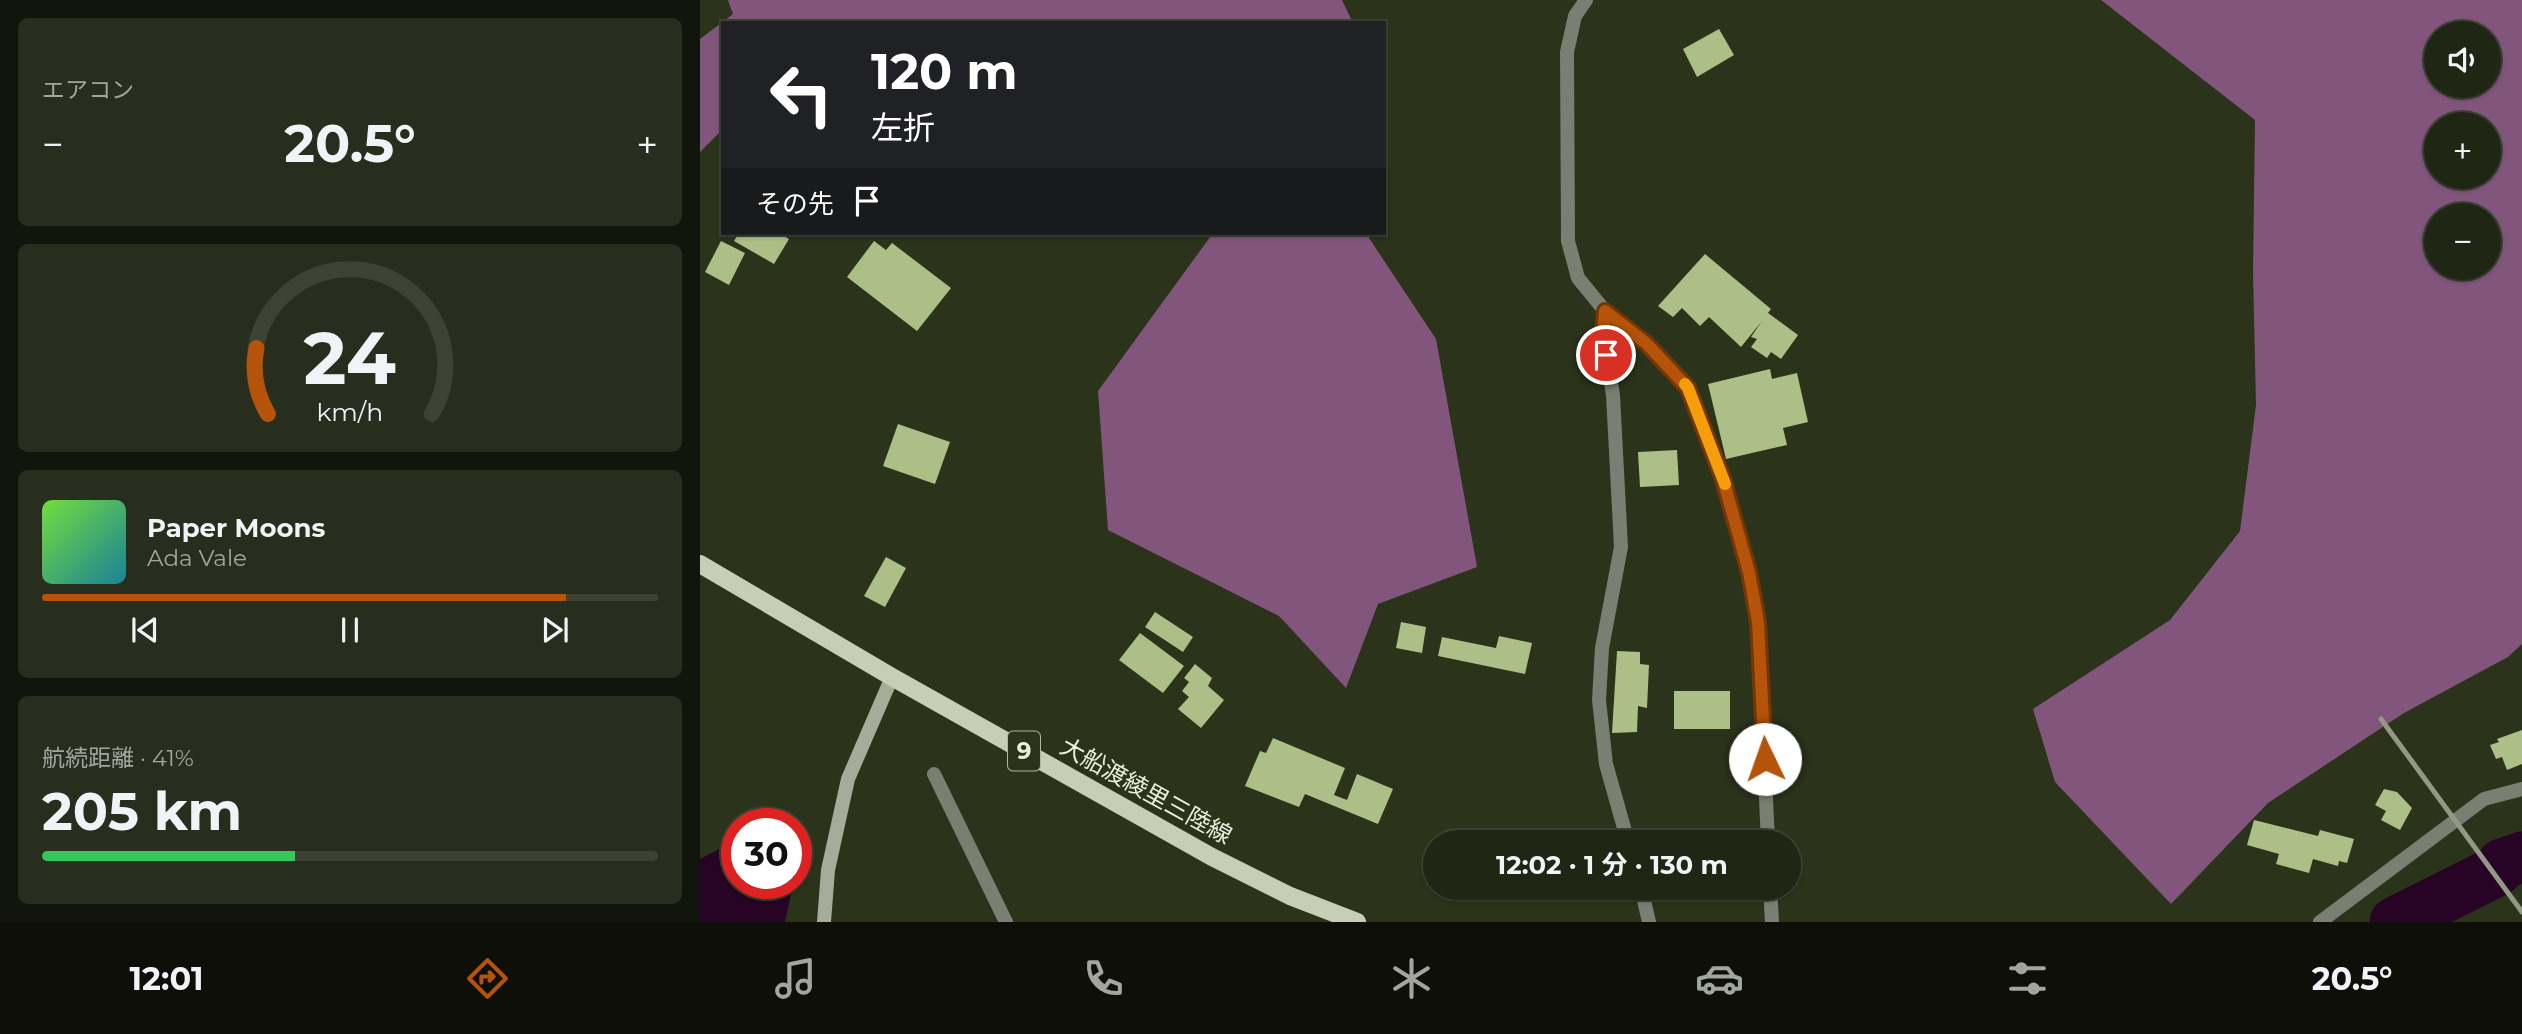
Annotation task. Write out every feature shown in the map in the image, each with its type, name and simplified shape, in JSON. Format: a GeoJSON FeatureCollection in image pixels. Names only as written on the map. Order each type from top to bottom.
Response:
{"type":"FeatureCollection","features":[{"type":"Feature","properties":{"kind":"main road","name":"大船渡綾里三陸線"},"geometry":{"type":"LineString","coordinates":[[700,564],[892,677],[1212,857],[1290,896],[1357,922]]}},
{"type":"Feature","properties":{"kind":"street"},"geometry":{"type":"LineString","coordinates":[[1586,0],[1575,16],[1567,52],[1568,241],[1578,278],[1605,311],[1647,344],[1688,388],[1723,479],[1749,572],[1758,622],[1767,830]]}},
{"type":"Feature","properties":{"kind":"street"},"geometry":{"type":"LineString","coordinates":[[1605,311],[1603,335],[1613,394],[1621,547],[1602,648],[1599,700],[1606,764],[1625,830]]}},
{"type":"Feature","properties":{"kind":"street"},"geometry":{"type":"LineString","coordinates":[[824,922],[828,870],[848,779],[892,677]]}},
{"type":"Feature","properties":{"kind":"street"},"geometry":{"type":"LineString","coordinates":[[934,774],[1006,922]]}},
{"type":"Feature","properties":{"kind":"street"},"geometry":{"type":"LineString","coordinates":[[2320,922],[2484,799],[2522,789]]}},
{"type":"Feature","properties":{"kind":"street"},"geometry":{"type":"LineString","coordinates":[[1644,900],[1649,922]]}},
{"type":"Feature","properties":{"kind":"street"},"geometry":{"type":"LineString","coordinates":[[1771,900],[1772,922]]}},
{"type":"Feature","properties":{"kind":"shaded area"},"geometry":{"type":"Polygon","coordinates":[[[728,0],[1342,0],[1352,21],[724,21],[733,14],[728,0]]]}},
{"type":"Feature","properties":{"kind":"shaded area"},"geometry":{"type":"Polygon","coordinates":[[[2101,0],[2522,0],[2522,644],[2508,657],[2404,713],[2268,803],[2171,904],[2055,782],[2033,709],[2170,620],[2240,531],[2256,405],[2253,272],[2255,120],[2101,0]]]}},
{"type":"Feature","properties":{"kind":"shaded area"},"geometry":{"type":"Polygon","coordinates":[[[721,23],[721,131],[700,152],[700,39],[721,23]]]}},
{"type":"Feature","properties":{"kind":"shaded area"},"geometry":{"type":"Polygon","coordinates":[[[1212,235],[1369,235],[1436,339],[1477,567],[1378,604],[1346,688],[1279,616],[1108,530],[1098,391],[1212,235]]]}},
{"type":"Feature","properties":{"kind":"shaded area"},"geometry":{"type":"Polygon","coordinates":[[[721,848],[721,899],[790,899],[785,922],[700,922],[700,859],[721,848]]]}},
{"type":"Feature","properties":{"kind":"building"},"geometry":{"type":"Polygon","coordinates":[[[1719,29],[1734,55],[1697,77],[1683,49],[1719,29]]]}},
{"type":"Feature","properties":{"kind":"building"},"geometry":{"type":"Polygon","coordinates":[[[738,235],[782,235],[789,239],[774,264],[734,241],[738,235]]]}},
{"type":"Feature","properties":{"kind":"building"},"geometry":{"type":"Polygon","coordinates":[[[721,241],[745,253],[729,285],[705,272],[721,241]]]}},
{"type":"Feature","properties":{"kind":"building"},"geometry":{"type":"Polygon","coordinates":[[[874,241],[886,250],[892,243],[951,288],[917,331],[847,277],[874,241]]]}},
{"type":"Feature","properties":{"kind":"building"},"geometry":{"type":"Polygon","coordinates":[[[1705,254],[1771,309],[1768,313],[1798,335],[1781,359],[1771,352],[1767,358],[1751,347],[1757,339],[1751,337],[1762,321],[1741,347],[1709,317],[1700,326],[1682,308],[1673,317],[1658,306],[1705,254]]]}},
{"type":"Feature","properties":{"kind":"building"},"geometry":{"type":"Polygon","coordinates":[[[1770,369],[1772,379],[1797,373],[1808,422],[1783,428],[1787,445],[1726,459],[1708,384],[1770,369]]]}},
{"type":"Feature","properties":{"kind":"building"},"geometry":{"type":"Polygon","coordinates":[[[898,424],[950,442],[935,484],[883,466],[898,424]]]}},
{"type":"Feature","properties":{"kind":"building"},"geometry":{"type":"Polygon","coordinates":[[[1677,450],[1679,485],[1640,487],[1638,452],[1677,450]]]}},
{"type":"Feature","properties":{"kind":"building"},"geometry":{"type":"Polygon","coordinates":[[[886,557],[906,568],[885,607],[864,596],[886,557]]]}},
{"type":"Feature","properties":{"kind":"building"},"geometry":{"type":"Polygon","coordinates":[[[1155,612],[1193,637],[1183,652],[1145,627],[1155,612]]]}},
{"type":"Feature","properties":{"kind":"building"},"geometry":{"type":"Polygon","coordinates":[[[1401,622],[1426,627],[1422,653],[1396,648],[1401,622]]]}},
{"type":"Feature","properties":{"kind":"building"},"geometry":{"type":"Polygon","coordinates":[[[1140,633],[1184,666],[1163,693],[1119,660],[1140,633]]]}},
{"type":"Feature","properties":{"kind":"building"},"geometry":{"type":"Polygon","coordinates":[[[1499,636],[1532,643],[1525,674],[1438,656],[1442,637],[1496,648],[1499,636]]]}},
{"type":"Feature","properties":{"kind":"building"},"geometry":{"type":"Polygon","coordinates":[[[1617,651],[1640,652],[1640,664],[1649,665],[1647,708],[1638,706],[1637,732],[1612,733],[1617,651]]]}},
{"type":"Feature","properties":{"kind":"building"},"geometry":{"type":"Polygon","coordinates":[[[1195,664],[1212,678],[1208,686],[1224,700],[1201,728],[1178,709],[1189,697],[1182,691],[1189,682],[1184,678],[1195,664]]]}},
{"type":"Feature","properties":{"kind":"building"},"geometry":{"type":"Polygon","coordinates":[[[1674,691],[1730,691],[1730,729],[1674,729],[1674,691]]]}},
{"type":"Feature","properties":{"kind":"building"},"geometry":{"type":"Polygon","coordinates":[[[2522,730],[2522,764],[2507,770],[2502,757],[2496,759],[2490,745],[2499,742],[2497,739],[2522,730]]]}},
{"type":"Feature","properties":{"kind":"building"},"geometry":{"type":"Polygon","coordinates":[[[1273,738],[1345,768],[1334,795],[1347,800],[1357,774],[1393,789],[1378,824],[1305,794],[1299,807],[1245,786],[1260,751],[1266,753],[1273,738]]]}},
{"type":"Feature","properties":{"kind":"building"},"geometry":{"type":"Polygon","coordinates":[[[2384,789],[2397,792],[2412,808],[2400,830],[2381,820],[2386,811],[2375,805],[2384,789]]]}},
{"type":"Feature","properties":{"kind":"building"},"geometry":{"type":"Polygon","coordinates":[[[2254,820],[2318,836],[2320,830],[2354,839],[2347,863],[2339,861],[2338,866],[2313,859],[2309,873],[2276,864],[2279,854],[2247,845],[2254,820]]]}},
{"type":"Feature","properties":{"kind":"waterway"},"geometry":{"type":"LineString","coordinates":[[2395,922],[2497,871],[2502,864],[2522,857]]}},
{"type":"Feature","properties":{"kind":"railway"},"geometry":{"type":"LineString","coordinates":[[2381,719],[2522,912]]}},
{"type":"Feature","properties":{"kind":"slow traffic"},"geometry":{"type":"LineString","coordinates":[[1685,384],[1725,484]]}},
{"type":"Feature","properties":{"kind":"route"},"geometry":{"type":"LineString","coordinates":[[1606,355],[1603,335],[1605,311],[1647,344],[1688,388],[1723,479],[1749,572],[1758,622],[1765,759]]}}]}
